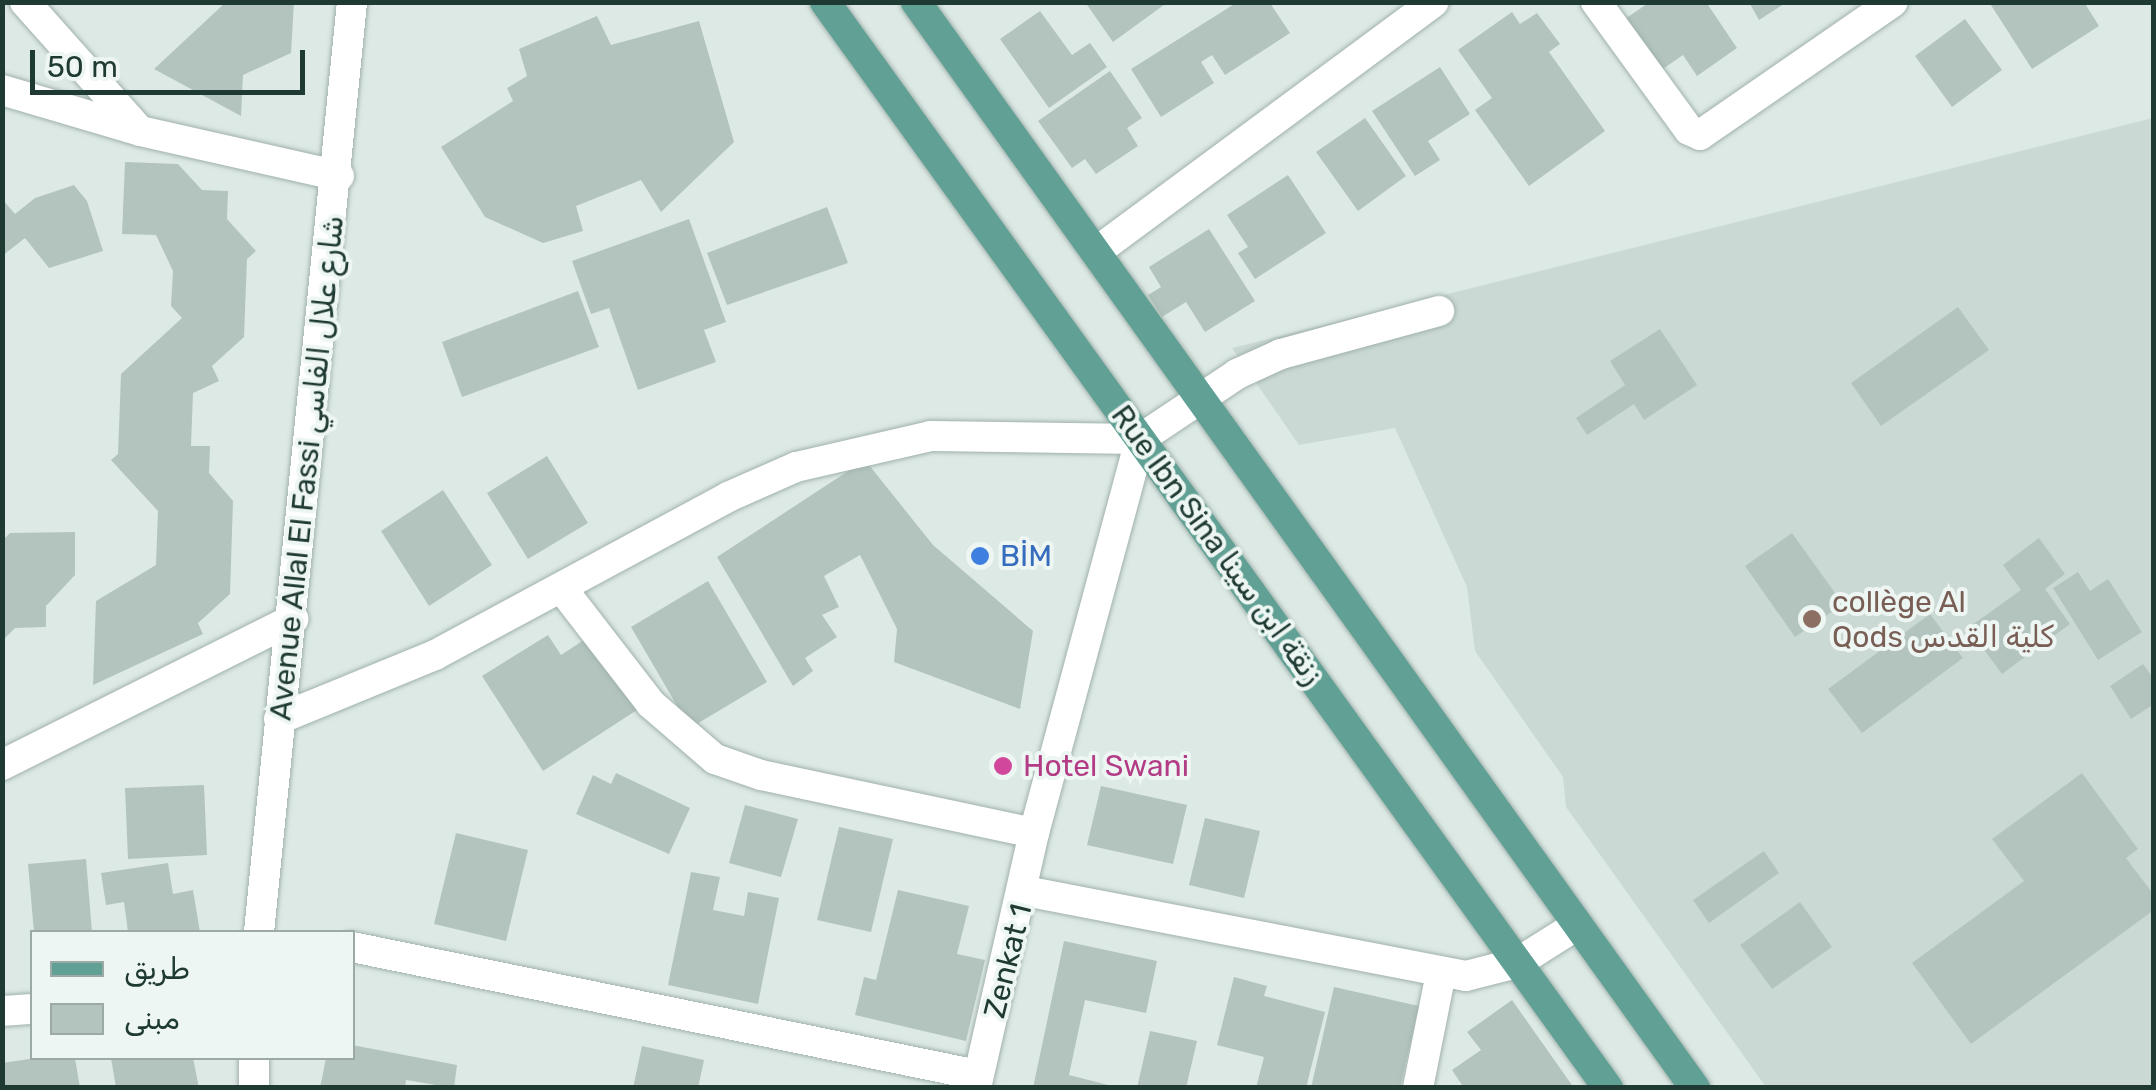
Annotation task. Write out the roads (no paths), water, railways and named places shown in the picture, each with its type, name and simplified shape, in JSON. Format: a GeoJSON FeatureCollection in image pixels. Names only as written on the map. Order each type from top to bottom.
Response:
{"type":"FeatureCollection","features":[{"type":"Feature","properties":{"kind":"main road","name":"Rue Ibn Sina زنقة ابن سينا"},"geometry":{"type":"LineString","coordinates":[[825,2],[1608,1088]]}},
{"type":"Feature","properties":{"kind":"main road"},"geometry":{"type":"LineString","coordinates":[[928,6],[1196,398],[1695,1088]]}},
{"type":"Feature","properties":{"kind":"street"},"geometry":{"type":"LineString","coordinates":[[24,2],[140,131]]}},
{"type":"Feature","properties":{"kind":"street","name":"Avenue Allal El Fassi شارع علال الفاسي"},"geometry":{"type":"LineString","coordinates":[[266,930],[278,720],[293,619],[339,176],[352,2]]}},
{"type":"Feature","properties":{"kind":"street"},"geometry":{"type":"LineString","coordinates":[[1096,252],[1434,2]]}},
{"type":"Feature","properties":{"kind":"street"},"geometry":{"type":"LineString","coordinates":[[1596,2],[1689,130],[1700,135],[1893,2]]}},
{"type":"Feature","properties":{"kind":"street"},"geometry":{"type":"LineString","coordinates":[[2,90],[140,131],[339,176]]}},
{"type":"Feature","properties":{"kind":"street"},"geometry":{"type":"LineString","coordinates":[[278,720],[435,655],[563,590],[728,497],[864,448],[994,433],[1140,439],[1196,398],[1281,354],[1439,311]]}},
{"type":"Feature","properties":{"kind":"street","name":"Zenkat 1"},"geometry":{"type":"LineString","coordinates":[[977,1081],[1025,891],[1034,832],[1140,439]]}},
{"type":"Feature","properties":{"kind":"street"},"geometry":{"type":"LineString","coordinates":[[563,590],[650,704],[714,759],[779,779],[1034,832]]}},
{"type":"Feature","properties":{"kind":"street"},"geometry":{"type":"LineString","coordinates":[[2,764],[293,619]]}},
{"type":"Feature","properties":{"kind":"street"},"geometry":{"type":"LineString","coordinates":[[1025,891],[1466,976],[1516,963],[1577,926]]}},
{"type":"Feature","properties":{"kind":"street"},"geometry":{"type":"LineString","coordinates":[[355,948],[977,1081]]}},
{"type":"Feature","properties":{"kind":"street"},"geometry":{"type":"LineString","coordinates":[[1418,1088],[1441,973]]}},
{"type":"Feature","properties":{"kind":"street"},"geometry":{"type":"LineString","coordinates":[[2,1011],[30,1009]]}},
{"type":"Feature","properties":{"kind":"street"},"geometry":{"type":"LineString","coordinates":[[254,1060],[254,1088]]}},
{"type":"Feature","properties":{"kind":"place","name":"BİM"},"geometry":{"type":"Point","coordinates":[980,556]}},
{"type":"Feature","properties":{"kind":"place","name":"collège Al Qods كلية القدس"},"geometry":{"type":"Point","coordinates":[1812,619]}},
{"type":"Feature","properties":{"kind":"place","name":"Hotel Swani"},"geometry":{"type":"Point","coordinates":[1003,766]}}]}
